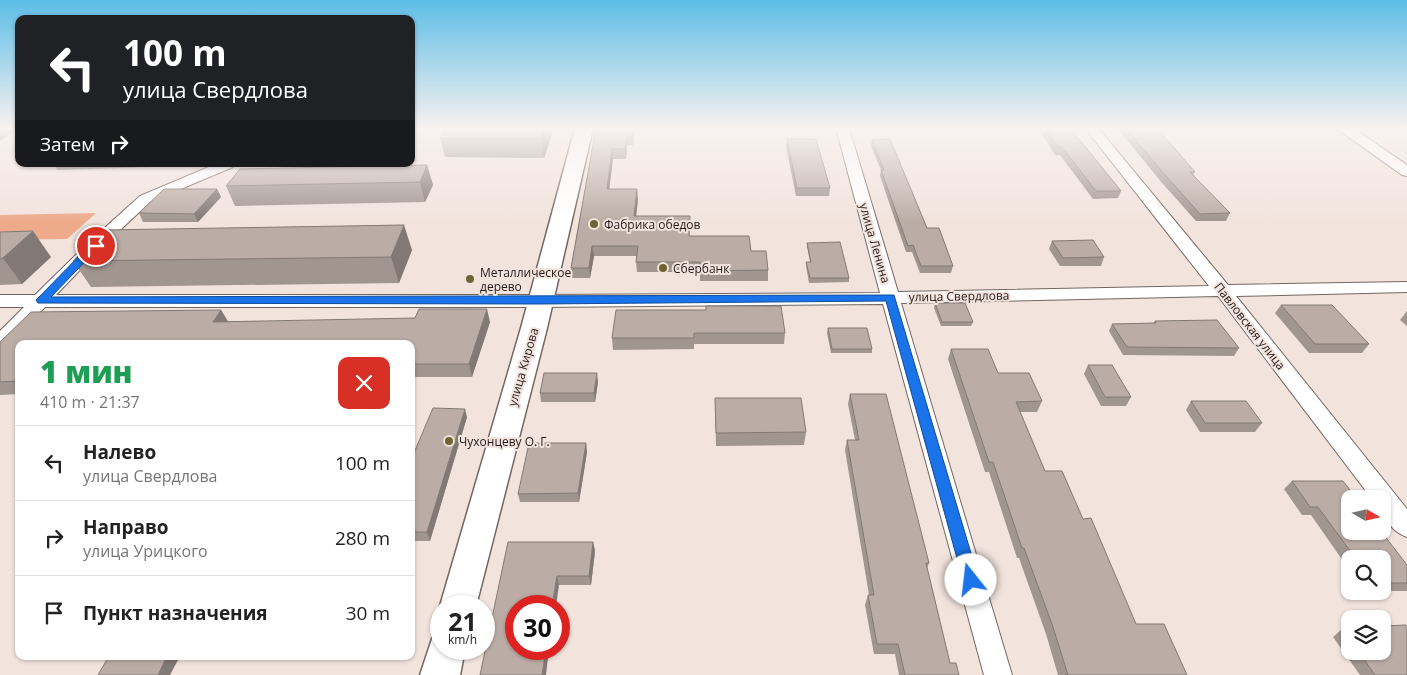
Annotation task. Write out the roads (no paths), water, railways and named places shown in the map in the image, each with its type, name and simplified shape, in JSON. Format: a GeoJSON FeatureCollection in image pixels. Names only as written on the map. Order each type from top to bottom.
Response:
{"type":"FeatureCollection","features":[{"type":"Feature","properties":{"kind":"street","name":"улица Кирова"},"geometry":{"type":"LineString","coordinates":[[461,595],[576,160]]}},
{"type":"Feature","properties":{"kind":"street","name":"улица Ленина"},"geometry":{"type":"LineString","coordinates":[[851,160],[998,675]]}},
{"type":"Feature","properties":{"kind":"street","name":"Павловская улица"},"geometry":{"type":"LineString","coordinates":[[1116,160],[1222,290],[1407,526]]}},
{"type":"Feature","properties":{"kind":"street"},"geometry":{"type":"LineString","coordinates":[[1389,160],[1407,172]]}},
{"type":"Feature","properties":{"kind":"street"},"geometry":{"type":"LineString","coordinates":[[0,342],[145,199],[221,167]]}},
{"type":"Feature","properties":{"kind":"street","name":"улица Свердлова"},"geometry":{"type":"LineString","coordinates":[[0,301],[540,301],[890,298],[1407,287]]}},
{"type":"Feature","properties":{"kind":"street"},"geometry":{"type":"LineString","coordinates":[[440,675],[443,660]]}},
{"type":"Feature","properties":{"kind":"place","name":"Фабрика обедов"},"geometry":{"type":"Point","coordinates":[594,224]}},
{"type":"Feature","properties":{"kind":"place","name":"Сбербанк"},"geometry":{"type":"Point","coordinates":[663,268]}},
{"type":"Feature","properties":{"kind":"place","name":"Металлическое дерево"},"geometry":{"type":"Point","coordinates":[470,279]}},
{"type":"Feature","properties":{"kind":"place","name":"Чухонцеву О. Г."},"geometry":{"type":"Point","coordinates":[449,441]}}]}
